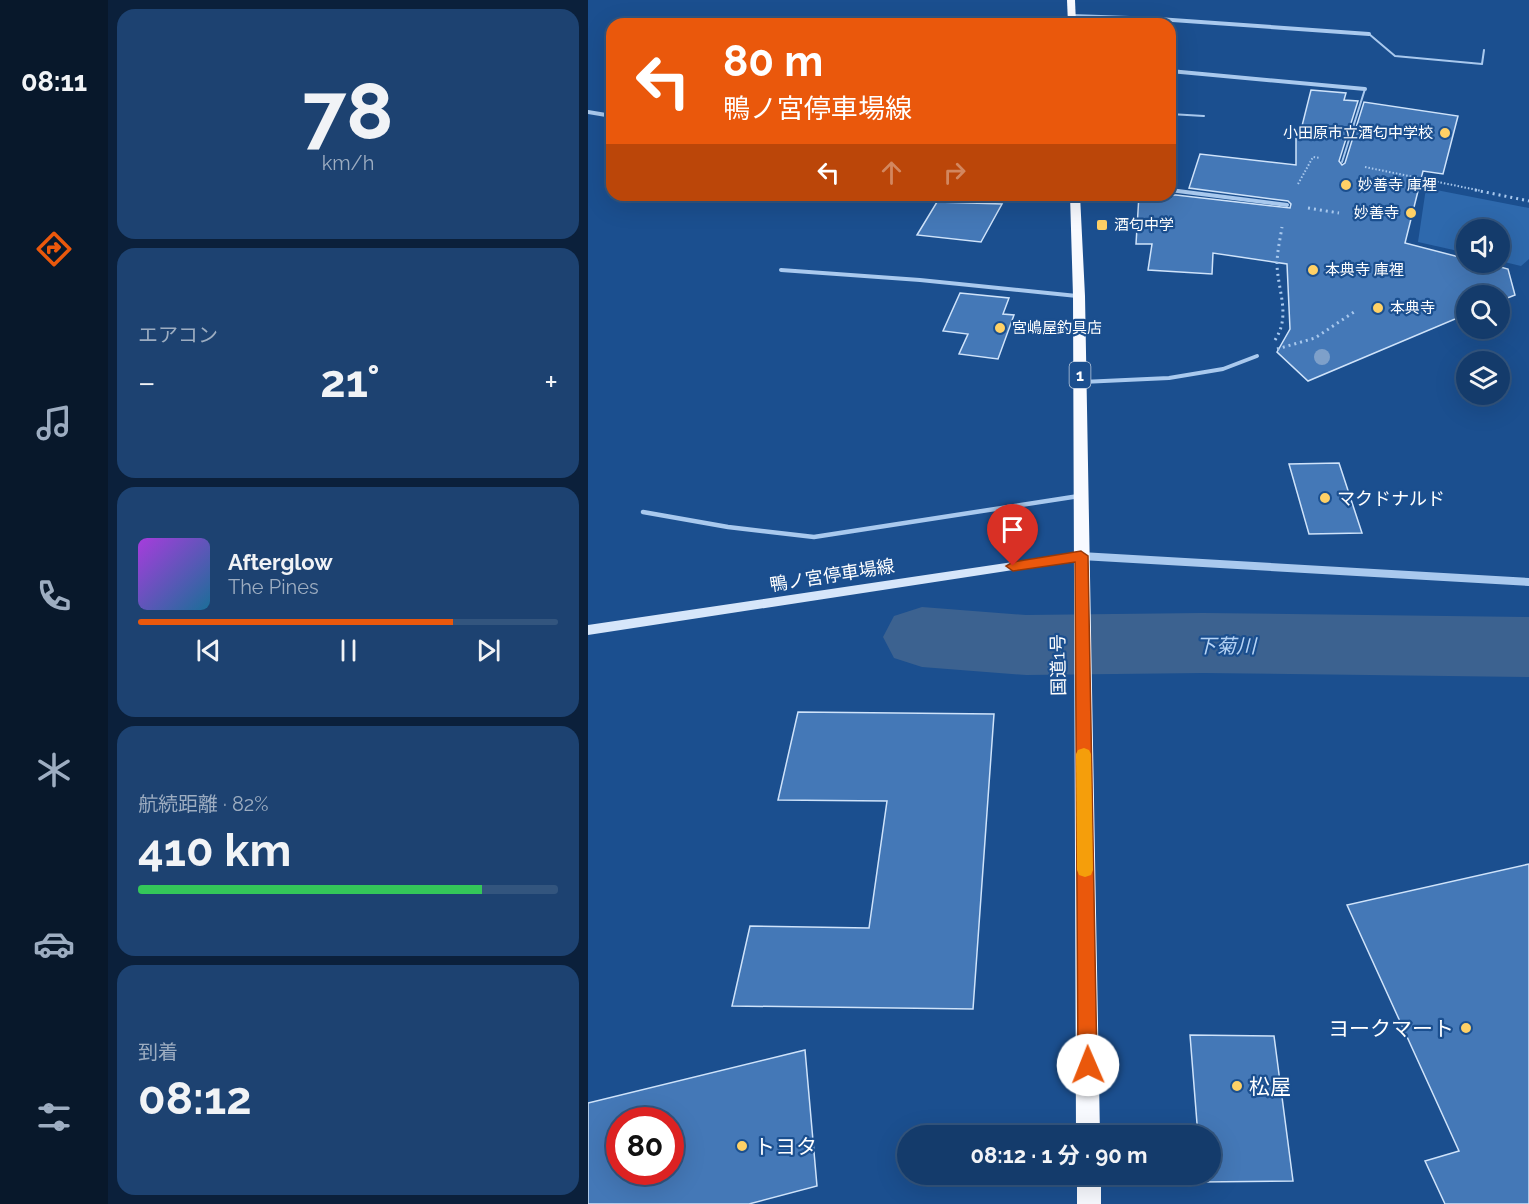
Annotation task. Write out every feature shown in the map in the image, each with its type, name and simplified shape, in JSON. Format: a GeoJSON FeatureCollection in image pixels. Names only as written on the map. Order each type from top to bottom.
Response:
{"type":"FeatureCollection","features":[{"type":"Feature","properties":{"kind":"highway"},"geometry":{"type":"LineString","coordinates":[[1071,0],[1072,18]]}},
{"type":"Feature","properties":{"kind":"highway","name":"国道1号"},"geometry":{"type":"LineString","coordinates":[[1075,201],[1079,296],[1088,1125]]}},
{"type":"Feature","properties":{"kind":"highway"},"geometry":{"type":"LineString","coordinates":[[1089,1185],[1089,1204]]}},
{"type":"Feature","properties":{"kind":"main road","name":"鴨ノ宮停車場線"},"geometry":{"type":"LineString","coordinates":[[588,630],[1081,556]]}},
{"type":"Feature","properties":{"kind":"street"},"geometry":{"type":"LineString","coordinates":[[1176,20],[1369,34]]}},
{"type":"Feature","properties":{"kind":"street"},"geometry":{"type":"LineString","coordinates":[[1176,72],[1365,89]]}},
{"type":"Feature","properties":{"kind":"street"},"geometry":{"type":"LineString","coordinates":[[588,112],[606,115]]}},
{"type":"Feature","properties":{"kind":"street"},"geometry":{"type":"LineString","coordinates":[[1081,556],[1529,582]]}},
{"type":"Feature","properties":{"kind":"lane"},"geometry":{"type":"LineString","coordinates":[[1369,34],[1395,56],[1482,64],[1484,50]]}},
{"type":"Feature","properties":{"kind":"lane"},"geometry":{"type":"LineString","coordinates":[[1342,162],[1365,89]]}},
{"type":"Feature","properties":{"kind":"lane"},"geometry":{"type":"LineString","coordinates":[[1176,114],[1204,116]]}},
{"type":"Feature","properties":{"kind":"lane"},"geometry":{"type":"LineString","coordinates":[[1176,191],[1287,205]]}},
{"type":"Feature","properties":{"kind":"lane"},"geometry":{"type":"LineString","coordinates":[[781,270],[920,280],[1079,296]]}},
{"type":"Feature","properties":{"kind":"lane"},"geometry":{"type":"LineString","coordinates":[[1080,382],[1169,378],[1223,369],[1257,356]]}},
{"type":"Feature","properties":{"kind":"lane"},"geometry":{"type":"LineString","coordinates":[[643,512],[728,527],[814,537],[1081,496]]}},
{"type":"Feature","properties":{"kind":"path"},"geometry":{"type":"LineString","coordinates":[[1257,356],[1278,337],[1284,319],[1277,267],[1287,205],[1313,157],[1529,201]]}},
{"type":"Feature","properties":{"kind":"path"},"geometry":{"type":"LineString","coordinates":[[1257,356],[1315,338],[1354,312]]}},
{"type":"Feature","properties":{"kind":"shaded area"},"geometry":{"type":"Polygon","coordinates":[[[1426,188],[1529,208],[1529,259],[1521,266],[1510,263],[1510,219],[1456,219],[1456,251],[1418,242],[1426,188]]]}},
{"type":"Feature","properties":{"kind":"building"},"geometry":{"type":"Polygon","coordinates":[[[1311,90],[1346,93],[1344,100],[1358,101],[1339,161],[1342,165],[1345,163],[1364,102],[1458,116],[1443,174],[1423,171],[1405,243],[1456,256],[1456,273],[1509,273],[1515,295],[1510,297],[1510,285],[1456,285],[1456,319],[1308,381],[1277,352],[1290,329],[1287,264],[1213,253],[1212,274],[1148,270],[1152,244],[1136,244],[1139,201],[1176,201],[1176,195],[1290,208],[1291,204],[1288,201],[1189,188],[1200,154],[1296,165],[1296,130],[1301,130],[1311,90]]]}},
{"type":"Feature","properties":{"kind":"building"},"geometry":{"type":"Polygon","coordinates":[[[937,202],[1002,204],[981,242],[917,235],[937,202]]]}},
{"type":"Feature","properties":{"kind":"building"},"geometry":{"type":"Polygon","coordinates":[[[960,293],[1009,298],[1003,314],[1014,315],[998,359],[959,354],[968,334],[943,331],[960,293]]]}},
{"type":"Feature","properties":{"kind":"building","name":"マクドナルド"},"geometry":{"type":"Polygon","coordinates":[[[1339,463],[1362,533],[1309,534],[1289,464],[1339,463]]]}},
{"type":"Feature","properties":{"kind":"building"},"geometry":{"type":"Polygon","coordinates":[[[798,712],[994,714],[973,1009],[732,1006],[750,926],[869,928],[887,801],[778,800],[798,712]]]}},
{"type":"Feature","properties":{"kind":"building","name":"ヨークマート"},"geometry":{"type":"Polygon","coordinates":[[[1529,864],[1529,1204],[1445,1204],[1425,1161],[1459,1151],[1347,905],[1529,864]]]}},
{"type":"Feature","properties":{"kind":"building","name":"松屋"},"geometry":{"type":"Polygon","coordinates":[[[1190,1035],[1274,1036],[1293,1181],[1221,1182],[1221,1125],[1197,1125],[1190,1035]]]}},
{"type":"Feature","properties":{"kind":"building","name":"トヨタ"},"geometry":{"type":"Polygon","coordinates":[[[805,1050],[817,1186],[749,1204],[588,1204],[588,1103],[805,1050]]]}},
{"type":"Feature","properties":{"kind":"waterway","name":"下菊川"},"geometry":{"type":"LineString","coordinates":[[922,637],[1026,645],[1203,643],[1529,647]]}},
{"type":"Feature","properties":{"kind":"slow traffic"},"geometry":{"type":"LineString","coordinates":[[1084,754],[1085,870]]}},
{"type":"Feature","properties":{"kind":"place","name":"小田原市立酒匂中学校"},"geometry":{"type":"Point","coordinates":[1445,133]}},
{"type":"Feature","properties":{"kind":"place","name":"妙善寺 庫裡"},"geometry":{"type":"Point","coordinates":[1346,185]}},
{"type":"Feature","properties":{"kind":"place","name":"妙善寺"},"geometry":{"type":"Point","coordinates":[1411,213]}},
{"type":"Feature","properties":{"kind":"place","name":"酒匂中学"},"geometry":{"type":"Point","coordinates":[1102,225]}},
{"type":"Feature","properties":{"kind":"place","name":"本典寺 庫裡"},"geometry":{"type":"Point","coordinates":[1313,270]}},
{"type":"Feature","properties":{"kind":"place","name":"本典寺"},"geometry":{"type":"Point","coordinates":[1378,308]}},
{"type":"Feature","properties":{"kind":"place","name":"宮嶋屋釣具店"},"geometry":{"type":"Point","coordinates":[1000,328]}},
{"type":"Feature","properties":{"kind":"place","name":"マクドナルド"},"geometry":{"type":"Point","coordinates":[1325,498]}},
{"type":"Feature","properties":{"kind":"place","name":"ヨークマート"},"geometry":{"type":"Point","coordinates":[1466,1028]}},
{"type":"Feature","properties":{"kind":"place","name":"松屋"},"geometry":{"type":"Point","coordinates":[1237,1086]}},
{"type":"Feature","properties":{"kind":"place","name":"トヨタ"},"geometry":{"type":"Point","coordinates":[742,1146]}},
{"type":"Feature","properties":{"kind":"route"},"geometry":{"type":"LineString","coordinates":[[1013,566],[1081,556],[1088,1065]]}}]}
